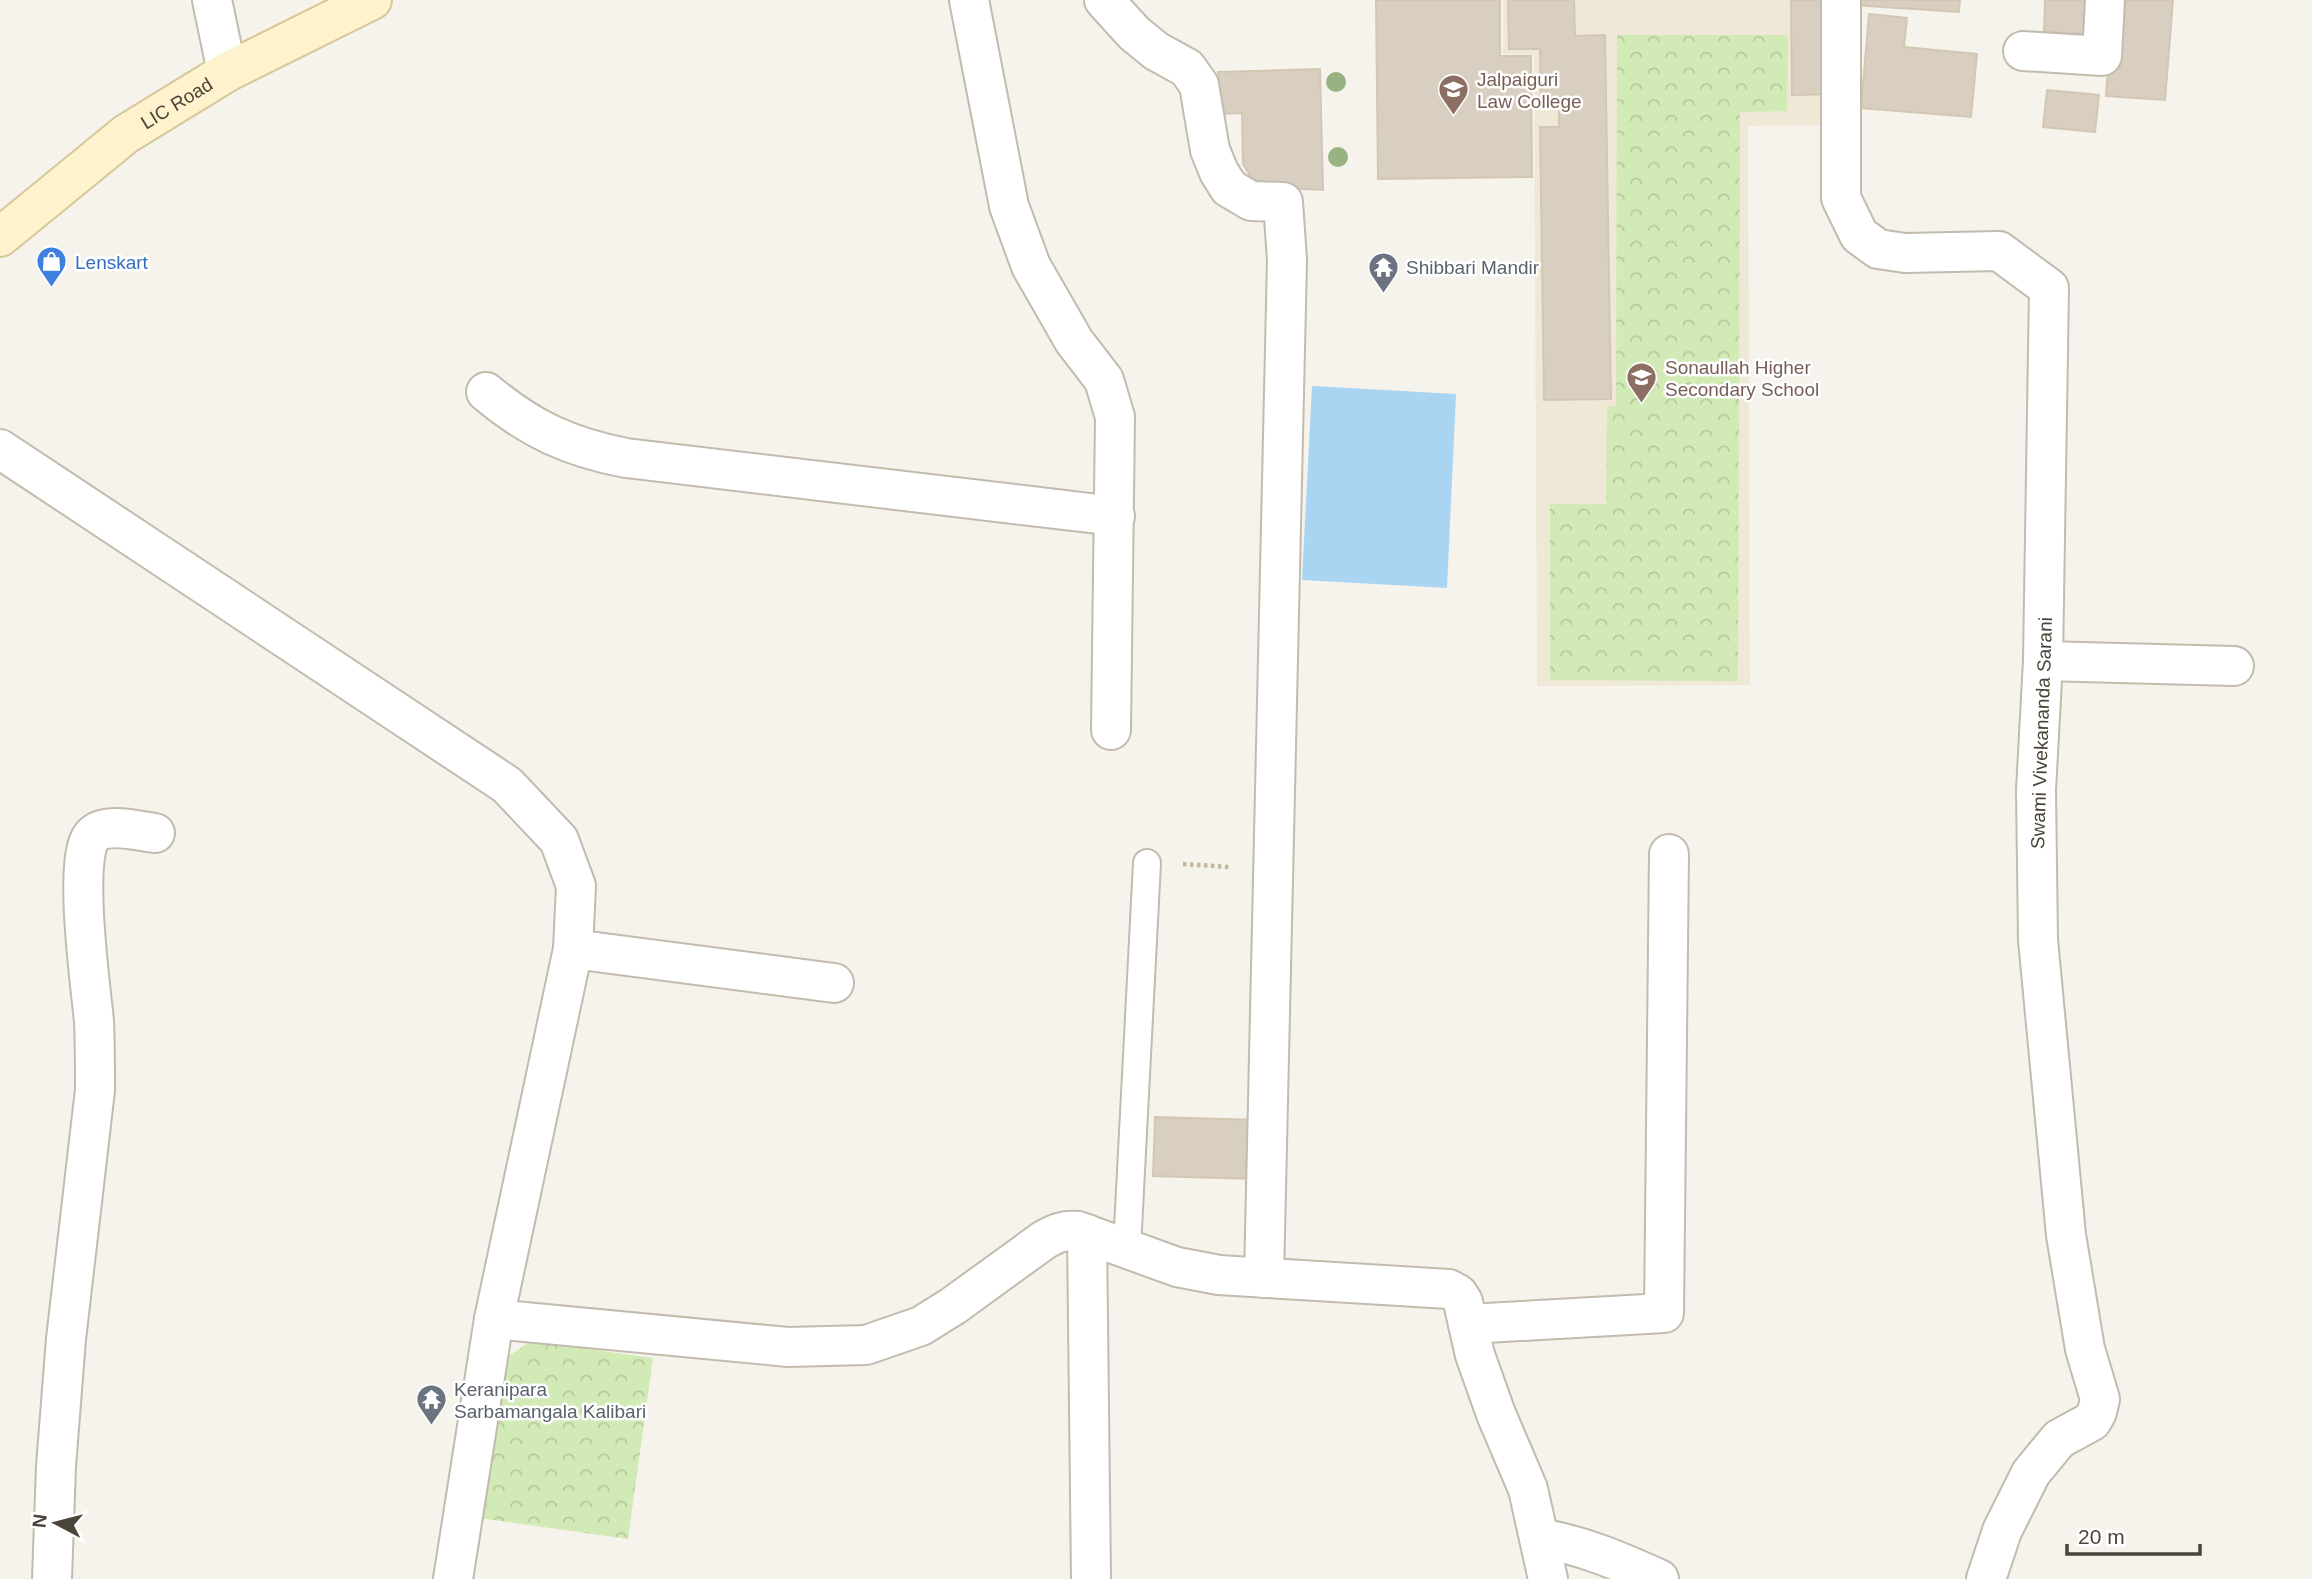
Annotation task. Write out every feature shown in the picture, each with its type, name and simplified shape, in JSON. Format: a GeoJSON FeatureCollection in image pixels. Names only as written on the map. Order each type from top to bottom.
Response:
{"type":"FeatureCollection","features":[{"type":"Feature","properties":{"kind":"main road","name":"LIC Road"},"geometry":{"type":"LineString","coordinates":[[0,237],[126,134],[227,72],[372,0]]}},
{"type":"Feature","properties":{"kind":"street"},"geometry":{"type":"LineString","coordinates":[[212,0],[227,72]]}},
{"type":"Feature","properties":{"kind":"street"},"geometry":{"type":"LineString","coordinates":[[969,0],[1009,206],[1031,266],[1074,341],[1104,380],[1115,416],[1111,730]]}},
{"type":"Feature","properties":{"kind":"street"},"geometry":{"type":"LineString","coordinates":[[1104,0],[1134,33],[1156,51],[1187,68],[1199,85],[1210,150],[1229,188],[1251,201],[1283,202],[1287,274],[1264,1278]]}},
{"type":"Feature","properties":{"kind":"street","name":"Swami Vivekananda Sarani"},"geometry":{"type":"LineString","coordinates":[[1840,0],[1841,198],[1859,235],[1878,249],[1905,253],[1999,251],[2049,288],[2043,661],[2036,789],[2038,940],[2066,1235],[2085,1349],[2100,1399],[2092,1420],[2059,1439],[2031,1473],[2002,1531],[1986,1579]]}},
{"type":"Feature","properties":{"kind":"street"},"geometry":{"type":"LineString","coordinates":[[2023,51],[2102,56],[2105,0]]}},
{"type":"Feature","properties":{"kind":"street"},"geometry":{"type":"LineString","coordinates":[[486,391],[513,414],[543,433],[607,455],[1115,516]]}},
{"type":"Feature","properties":{"kind":"street"},"geometry":{"type":"LineString","coordinates":[[0,449],[508,785],[559,841],[576,886],[573,949],[494,1319],[453,1579]]}},
{"type":"Feature","properties":{"kind":"street"},"geometry":{"type":"LineString","coordinates":[[2043,661],[2234,666]]}},
{"type":"Feature","properties":{"kind":"street"},"geometry":{"type":"LineString","coordinates":[[52,1579],[56,1466],[66,1339],[95,1090],[96,1052],[84,905],[88,842],[93,834],[108,829],[155,833]]}},
{"type":"Feature","properties":{"kind":"street"},"geometry":{"type":"LineString","coordinates":[[1468,1325],[1664,1313],[1669,854]]}},
{"type":"Feature","properties":{"kind":"street"},"geometry":{"type":"LineString","coordinates":[[573,949],[834,983]]}},
{"type":"Feature","properties":{"kind":"street"},"geometry":{"type":"LineString","coordinates":[[494,1319],[788,1348],[866,1345],[920,1326],[943,1313],[1044,1240],[1068,1230],[1087,1234],[1177,1267],[1219,1275],[1449,1289],[1458,1294],[1463,1303],[1475,1355],[1496,1414],[1528,1489],[1548,1579]]}},
{"type":"Feature","properties":{"kind":"street"},"geometry":{"type":"LineString","coordinates":[[1087,1234],[1091,1579]]}},
{"type":"Feature","properties":{"kind":"street"},"geometry":{"type":"LineString","coordinates":[[1539,1538],[1569,1542],[1605,1554],[1659,1579]]}},
{"type":"Feature","properties":{"kind":"lane"},"geometry":{"type":"LineString","coordinates":[[1126,1248],[1147,863]]}},
{"type":"Feature","properties":{"kind":"path"},"geometry":{"type":"LineString","coordinates":[[1147,863],[1274,869]]}},
{"type":"Feature","properties":{"kind":"shaded area","name":"Sonaullah Higher Secondary School"},"geometry":{"type":"Polygon","coordinates":[[[1503,0],[1847,0],[1847,125],[1748,126],[1750,685],[1537,686],[1534,55],[1503,54],[1503,0]]]}},
{"type":"Feature","properties":{"kind":"green space"},"geometry":{"type":"Polygon","coordinates":[[[1617,35],[1788,35],[1787,111],[1740,112],[1738,681],[1550,680],[1550,504],[1606,504],[1607,407],[1616,406],[1617,35]]]}},
{"type":"Feature","properties":{"kind":"green space"},"geometry":{"type":"Polygon","coordinates":[[[531,1341],[653,1358],[628,1539],[479,1518],[500,1362],[531,1341]]]}},
{"type":"Feature","properties":{"kind":"water"},"geometry":{"type":"Polygon","coordinates":[[[1312,386],[1456,394],[1447,588],[1302,580],[1312,386]]]}},
{"type":"Feature","properties":{"kind":"building","name":"Jalpaiguri Law College"},"geometry":{"type":"Polygon","coordinates":[[[1376,0],[1500,0],[1500,56],[1531,56],[1532,177],[1378,179],[1376,0]]]}},
{"type":"Feature","properties":{"kind":"building"},"geometry":{"type":"Polygon","coordinates":[[[1508,0],[1574,0],[1575,36],[1605,35],[1611,399],[1544,400],[1540,127],[1559,127],[1559,106],[1541,107],[1540,49],[1509,49],[1508,0]]]}},
{"type":"Feature","properties":{"kind":"building"},"geometry":{"type":"Polygon","coordinates":[[[1791,0],[1843,0],[1845,94],[1792,95],[1791,0]]]}},
{"type":"Feature","properties":{"kind":"building"},"geometry":{"type":"Polygon","coordinates":[[[1853,0],[1960,0],[1959,12],[1853,5],[1853,0]]]}},
{"type":"Feature","properties":{"kind":"building"},"geometry":{"type":"Polygon","coordinates":[[[2045,0],[2091,0],[2089,34],[2044,32],[2045,0]]]}},
{"type":"Feature","properties":{"kind":"building"},"geometry":{"type":"Polygon","coordinates":[[[2113,0],[2173,0],[2165,100],[2106,96],[2113,0]]]}},
{"type":"Feature","properties":{"kind":"building"},"geometry":{"type":"Polygon","coordinates":[[[1869,14],[1907,18],[1904,47],[1977,54],[1971,117],[1861,108],[1869,14]]]}},
{"type":"Feature","properties":{"kind":"building"},"geometry":{"type":"Polygon","coordinates":[[[1320,69],[1323,190],[1265,187],[1252,179],[1243,164],[1242,113],[1220,114],[1218,72],[1320,69]]]}},
{"type":"Feature","properties":{"kind":"building"},"geometry":{"type":"Polygon","coordinates":[[[2047,90],[2099,95],[2095,132],[2043,127],[2047,90]]]}},
{"type":"Feature","properties":{"kind":"building"},"geometry":{"type":"Polygon","coordinates":[[[1155,1117],[1258,1120],[1257,1179],[1153,1176],[1155,1117]]]}},
{"type":"Feature","properties":{"kind":"place","name":"Jalpaiguri Law College"},"geometry":{"type":"Point","coordinates":[1454,117]}},
{"type":"Feature","properties":{"kind":"place","name":"Lenskart"},"geometry":{"type":"Point","coordinates":[52,289]}},
{"type":"Feature","properties":{"kind":"place","name":"Shibbari Mandir"},"geometry":{"type":"Point","coordinates":[1383,294]}},
{"type":"Feature","properties":{"kind":"place","name":"Sonaullah Higher Secondary School"},"geometry":{"type":"Point","coordinates":[1642,405]}},
{"type":"Feature","properties":{"kind":"place","name":"Keranipara Sarbamangala Kalibari"},"geometry":{"type":"Point","coordinates":[431,1427]}}]}
